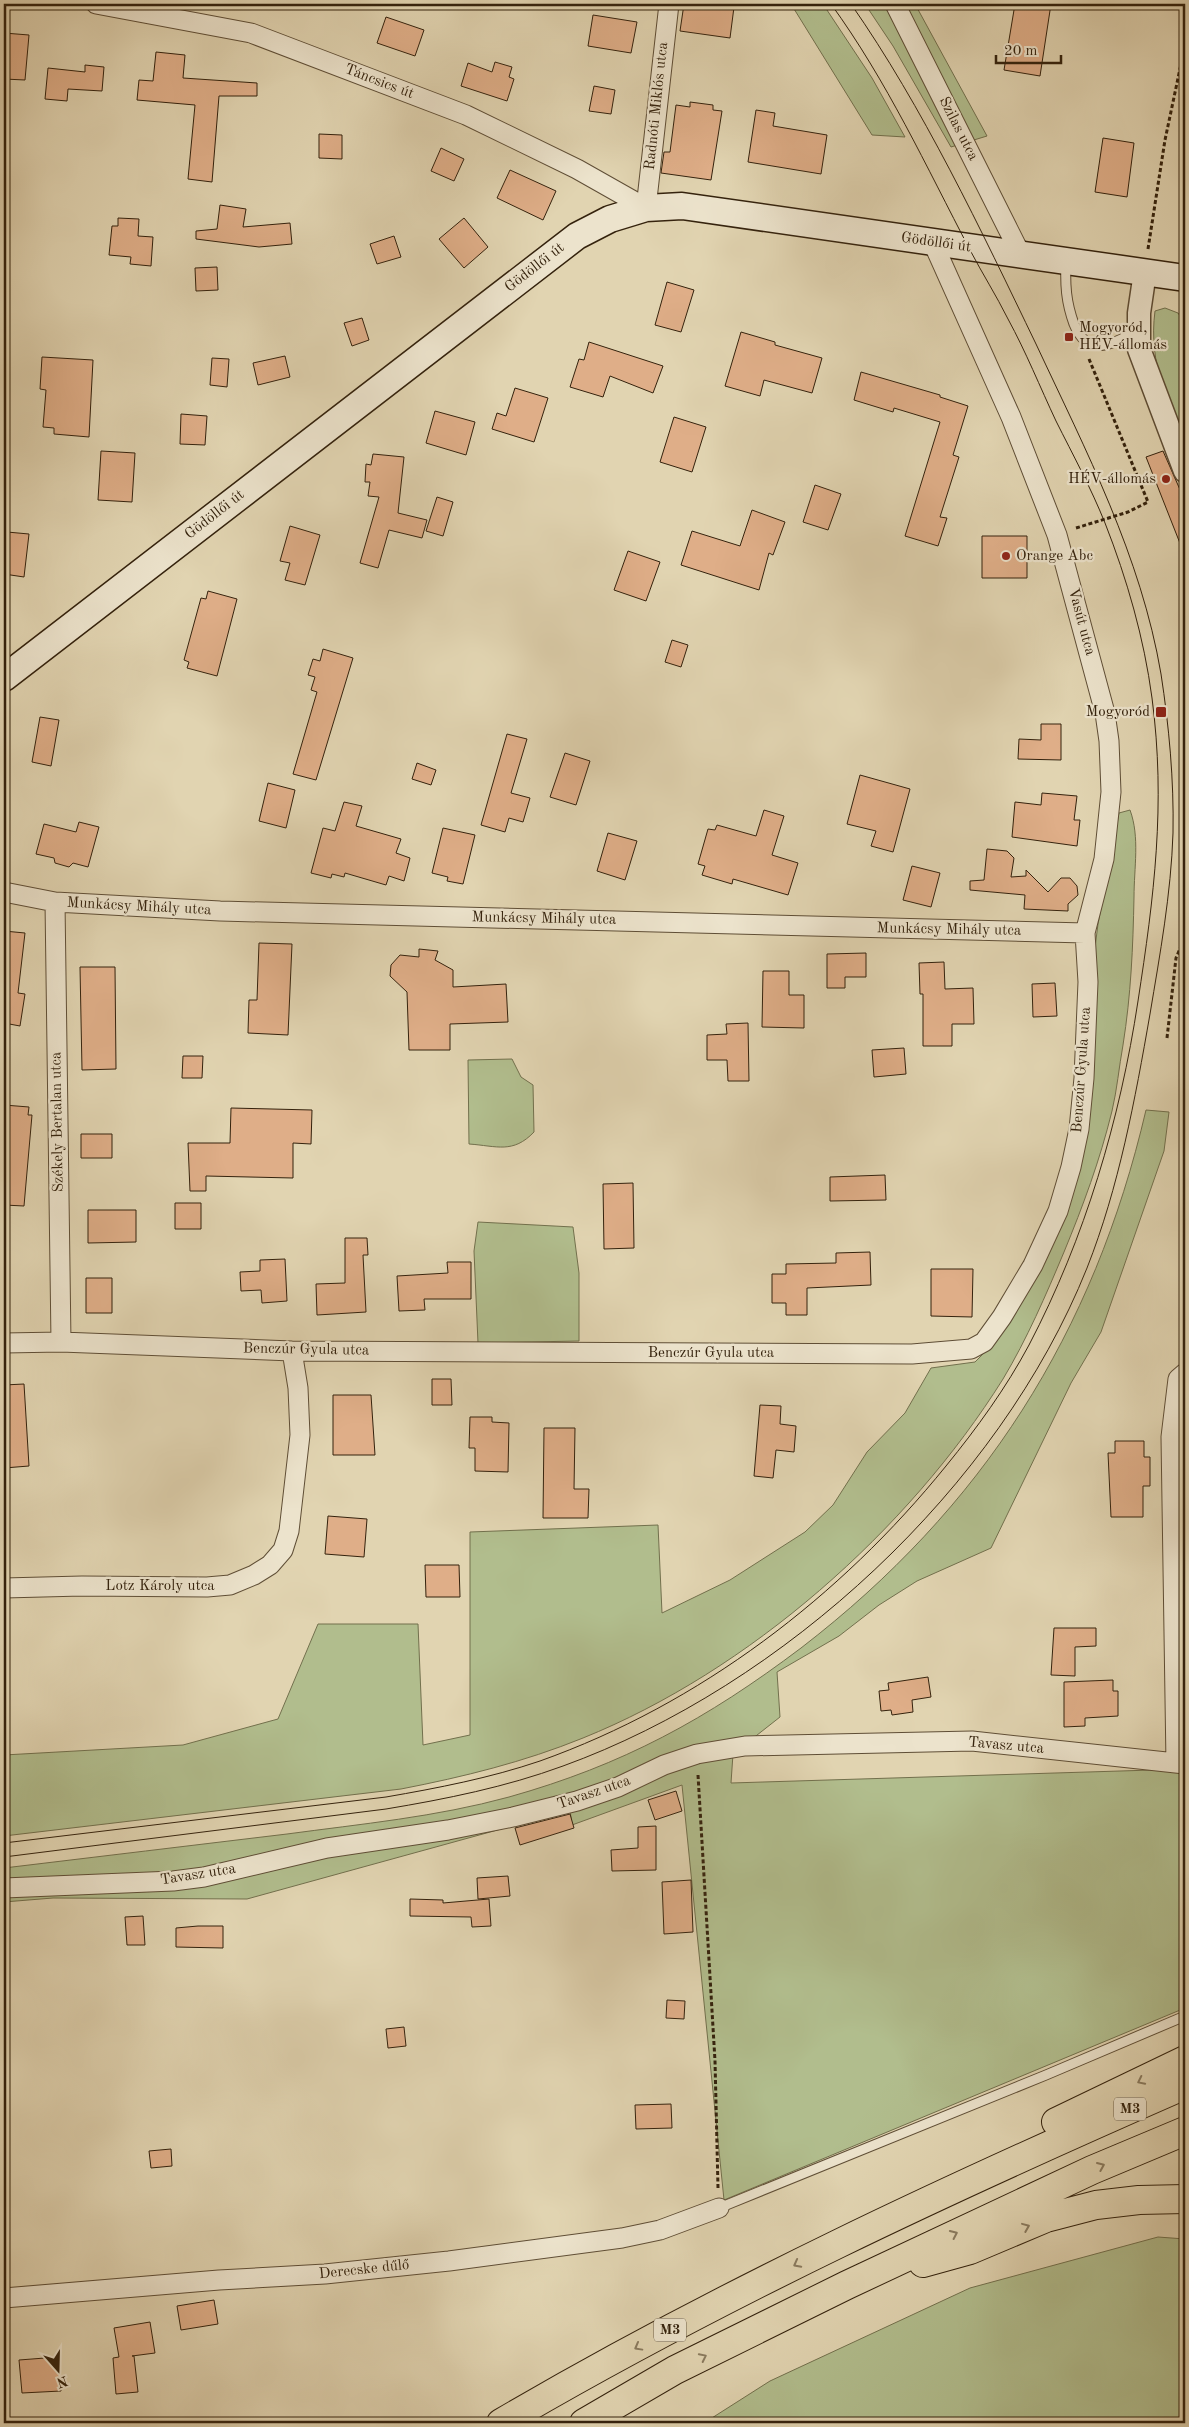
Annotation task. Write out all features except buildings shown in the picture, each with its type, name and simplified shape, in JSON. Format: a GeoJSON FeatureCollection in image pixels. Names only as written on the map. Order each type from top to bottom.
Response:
{"type":"FeatureCollection","features":[{"type":"Feature","properties":{"kind":"highway"},"geometry":{"type":"LineString","coordinates":[[840,2241],[923,2187],[1185,2060]]}},
{"type":"Feature","properties":{"kind":"highway","name":"M3"},"geometry":{"type":"LineString","coordinates":[[501,2423],[680,2325],[840,2241],[1185,2085]]}},
{"type":"Feature","properties":{"kind":"highway","name":"M3"},"geometry":{"type":"LineString","coordinates":[[584,2423],[675,2370],[847,2285],[1092,2170],[1185,2131]]}},
{"type":"Feature","properties":{"kind":"highway"},"geometry":{"type":"LineString","coordinates":[[847,2285],[970,2250],[1046,2218],[1096,2205],[1139,2200],[1185,2200]]}},
{"type":"Feature","properties":{"kind":"main road","name":"Gödöllői út"},"geometry":{"type":"LineString","coordinates":[[4,678],[577,236],[610,219],[646,208],[682,206],[1185,278]]}},
{"type":"Feature","properties":{"kind":"street","name":"Táncsics út"},"geometry":{"type":"LineString","coordinates":[[96,4],[251,33],[466,115],[577,168],[646,208]]}},
{"type":"Feature","properties":{"kind":"street","name":"Radnóti Miklós utca"},"geometry":{"type":"LineString","coordinates":[[646,208],[669,4]]}},
{"type":"Feature","properties":{"kind":"street","name":"Szilas utca"},"geometry":{"type":"LineString","coordinates":[[895,4],[1021,255]]}},
{"type":"Feature","properties":{"kind":"street","name":"Vasút utca"},"geometry":{"type":"LineString","coordinates":[[933,243],[1011,417],[1057,536],[1105,713],[1110,756],[1110,820],[1104,859],[1085,933]]}},
{"type":"Feature","properties":{"kind":"street"},"geometry":{"type":"LineString","coordinates":[[1145,272],[1138,330],[1139,349],[1185,471]]}},
{"type":"Feature","properties":{"kind":"street","name":"Munkácsy Mihály utca"},"geometry":{"type":"LineString","coordinates":[[4,892],[55,902],[220,911],[1085,933]]}},
{"type":"Feature","properties":{"kind":"street","name":"Székely Bertalan utca"},"geometry":{"type":"LineString","coordinates":[[55,902],[61,1342]]}},
{"type":"Feature","properties":{"kind":"street","name":"Benczúr Gyula utca"},"geometry":{"type":"LineString","coordinates":[[4,1343],[61,1342],[292,1351],[912,1354],[970,1349],[984,1342],[994,1330],[1033,1265],[1058,1210],[1072,1167],[1079,1129],[1084,1078],[1088,982],[1085,933]]}},
{"type":"Feature","properties":{"kind":"street","name":"Lotz Károly utca"},"geometry":{"type":"LineString","coordinates":[[4,1588],[82,1586],[207,1587],[230,1585],[254,1576],[270,1565],[283,1550],[289,1531],[300,1435],[298,1388],[292,1351]]}},
{"type":"Feature","properties":{"kind":"street"},"geometry":{"type":"LineString","coordinates":[[1181,1763],[1171,1437],[1178,1380],[1185,1373]]}},
{"type":"Feature","properties":{"kind":"street","name":"Tavasz utca"},"geometry":{"type":"LineString","coordinates":[[4,1888],[173,1881],[204,1877],[328,1848],[448,1830],[532,1813],[577,1801],[697,1754],[745,1746],[972,1741],[1181,1763]]}},
{"type":"Feature","properties":{"kind":"street","name":"Derecske dűlő"},"geometry":{"type":"LineString","coordinates":[[4,2298],[219,2280],[324,2274],[449,2261],[622,2238],[660,2230],[718,2208]]}},
{"type":"Feature","properties":{"kind":"lane"},"geometry":{"type":"LineString","coordinates":[[1066,262],[1066,299],[1080,338],[1089,343],[1104,345],[1120,341],[1138,330]]}},
{"type":"Feature","properties":{"kind":"lane"},"geometry":{"type":"LineString","coordinates":[[718,2208],[1046,2075],[1185,2016]]}},
{"type":"Feature","properties":{"kind":"path"},"geometry":{"type":"LineString","coordinates":[[1145,272],[1165,140],[1185,45]]}},
{"type":"Feature","properties":{"kind":"path"},"geometry":{"type":"LineString","coordinates":[[1057,536],[1128,512],[1148,502],[1080,338]]}},
{"type":"Feature","properties":{"kind":"path"},"geometry":{"type":"LineString","coordinates":[[1167,1038],[1176,958],[1185,937]]}},
{"type":"Feature","properties":{"kind":"path"},"geometry":{"type":"LineString","coordinates":[[697,1754],[715,2061],[718,2208]]}},
{"type":"Feature","properties":{"kind":"green space"},"geometry":{"type":"Polygon","coordinates":[[[791,4],[823,4],[872,78],[905,137],[872,135],[791,4]]]}},
{"type":"Feature","properties":{"kind":"green space"},"geometry":{"type":"Polygon","coordinates":[[[865,4],[915,4],[987,136],[951,147],[893,46],[865,4]]]}},
{"type":"Feature","properties":{"kind":"green space"},"geometry":{"type":"Polygon","coordinates":[[[1165,308],[1178,313],[1185,323],[1185,456],[1161,385],[1154,349],[1155,311],[1165,308]]]}},
{"type":"Feature","properties":{"kind":"green space"},"geometry":{"type":"Polygon","coordinates":[[[1130,810],[1135,831],[1136,853],[1130,989],[1126,1026],[1112,1111],[1091,1183],[1071,1235],[1043,1301],[1020,1348],[1003,1379],[964,1435],[921,1490],[872,1542],[820,1590],[764,1635],[705,1675],[645,1710],[561,1747],[516,1762],[401,1789],[4,1836],[4,1755],[183,1745],[278,1719],[318,1624],[418,1624],[423,1745],[470,1735],[470,1532],[658,1525],[662,1613],[730,1580],[805,1532],[833,1505],[867,1452],[905,1413],[931,1368],[975,1362],[996,1341],[1061,1216],[1098,924],[1119,813],[1130,810]]]}},
{"type":"Feature","properties":{"kind":"green space"},"geometry":{"type":"Polygon","coordinates":[[[512,1059],[521,1077],[533,1085],[534,1132],[526,1139],[512,1146],[496,1147],[469,1144],[468,1060],[512,1059]]]}},
{"type":"Feature","properties":{"kind":"green space"},"geometry":{"type":"Polygon","coordinates":[[[1146,1110],[1169,1112],[1164,1151],[1101,1332],[1071,1383],[991,1548],[917,1581],[879,1605],[839,1636],[777,1672],[780,1717],[733,1754],[731,1783],[1185,1769],[1185,2008],[724,2200],[682,1785],[572,1825],[570,1810],[247,1899],[53,1898],[4,1902],[4,1868],[371,1823],[454,1810],[509,1797],[590,1770],[627,1755],[732,1697],[801,1648],[866,1594],[924,1536],[976,1475],[1022,1410],[1062,1341],[1096,1268],[1124,1191],[1146,1110]]]}},
{"type":"Feature","properties":{"kind":"green space"},"geometry":{"type":"Polygon","coordinates":[[[478,1222],[573,1227],[579,1273],[579,1341],[478,1343],[474,1251],[478,1222]]]}},
{"type":"Feature","properties":{"kind":"green space"},"geometry":{"type":"Polygon","coordinates":[[[1158,2237],[1185,2239],[1185,2423],[704,2423],[770,2381],[970,2288],[1158,2237]]]}},
{"type":"Feature","properties":{"kind":"tram line"},"geometry":{"type":"LineString","coordinates":[[4,1843],[386,1797],[444,1786],[502,1773],[540,1761],[599,1737],[656,1709],[711,1677],[763,1641],[813,1602],[905,1514],[969,1437],[1011,1377],[1049,1304],[1067,1263],[1098,1178],[1121,1090],[1138,1001],[1149,925],[1158,813],[1156,737],[1149,676],[1127,587],[1105,523],[1088,484],[1056,421],[1015,331],[970,250],[905,124],[870,63],[831,4]]}},
{"type":"Feature","properties":{"kind":"tram line"},"geometry":{"type":"LineString","coordinates":[[4,1857],[386,1809],[431,1801],[476,1792],[563,1766],[645,1731],[726,1685],[803,1631],[875,1570],[941,1501],[999,1427],[1048,1349],[1087,1268],[1108,1206],[1125,1143],[1150,1014],[1167,901],[1172,856],[1173,793],[1169,733],[1161,674],[1152,630],[1126,546],[1074,424],[950,170],[903,85],[851,4]]}},
{"type":"Feature","properties":{"kind":"place","name":"Mogyoród, HÉV-állomás"},"geometry":{"type":"Point","coordinates":[1069,337]}},
{"type":"Feature","properties":{"kind":"place","name":"HÉV-állomás"},"geometry":{"type":"Point","coordinates":[1166,479]}},
{"type":"Feature","properties":{"kind":"place","name":"Orange Abc"},"geometry":{"type":"Point","coordinates":[1006,556]}},
{"type":"Feature","properties":{"kind":"place","name":"Mogyoród"},"geometry":{"type":"Point","coordinates":[1161,712]}}]}
